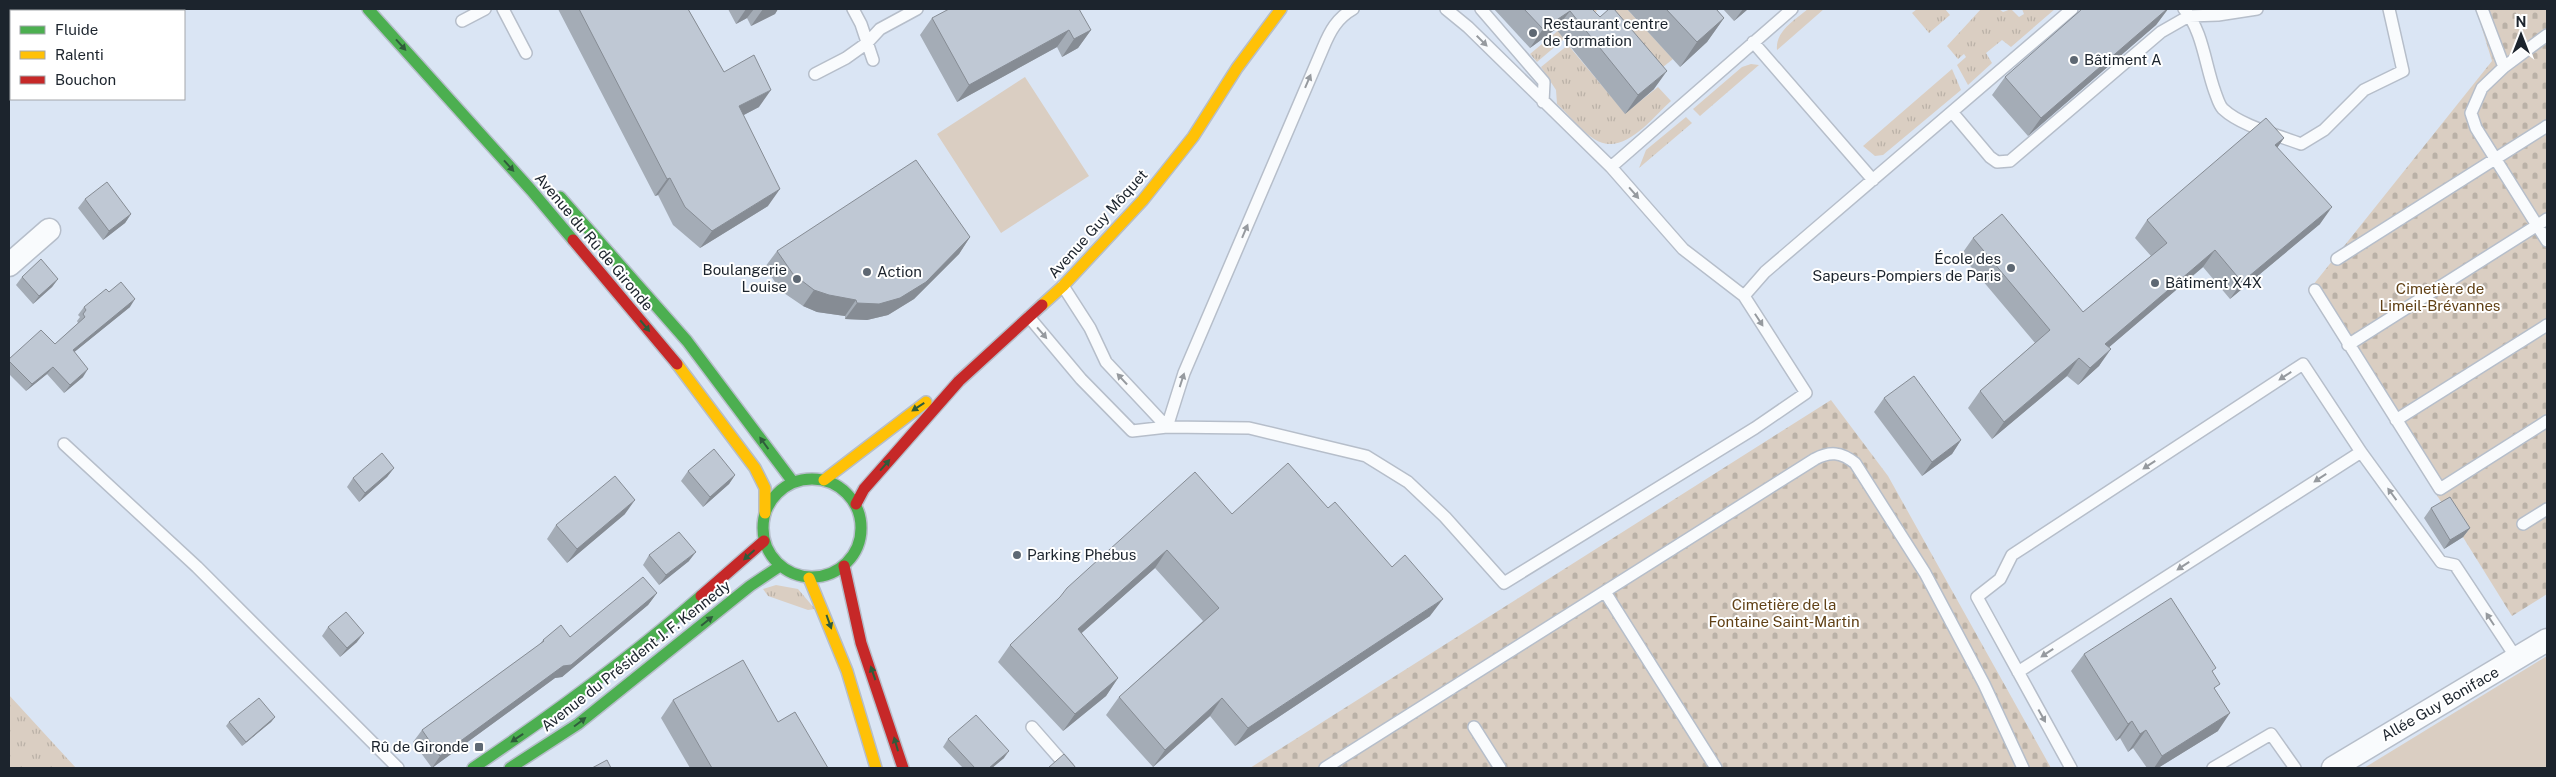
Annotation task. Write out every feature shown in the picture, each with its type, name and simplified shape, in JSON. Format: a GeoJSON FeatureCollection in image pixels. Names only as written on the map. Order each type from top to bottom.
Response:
{"type":"FeatureCollection","features":[{"type":"Feature","properties":{"kind":"main road","name":"Avenue du Rû de Gironde"},"geometry":{"type":"LineString","coordinates":[[368,9],[531,190],[671,357],[755,468],[765,488],[765,513]]}},
{"type":"Feature","properties":{"kind":"main road","name":"Avenue Guy Môquet"},"geometry":{"type":"LineString","coordinates":[[856,504],[864,489],[959,381],[1062,286],[1143,200],[1193,137],[1237,68],[1281,9]]}},
{"type":"Feature","properties":{"kind":"main road","name":"Avenue Guy Môquet"},"geometry":{"type":"LineString","coordinates":[[1237,68],[1261,17]]}},
{"type":"Feature","properties":{"kind":"main road","name":"Avenue du Rû de Gironde"},"geometry":{"type":"LineString","coordinates":[[553,189],[687,341],[793,482]]}},
{"type":"Feature","properties":{"kind":"main road","name":"Avenue Guy Môquet"},"geometry":{"type":"LineString","coordinates":[[824,480],[904,417],[959,381]]}},
{"type":"Feature","properties":{"kind":"main road"},"geometry":{"type":"LineString","coordinates":[[808,479],[824,480],[836,485],[856,504],[861,517],[861,537],[853,556],[834,573],[809,578],[793,574],[780,566],[770,555],[764,541],[762,527],[765,513],[771,501],[781,490],[793,482],[808,479]]}},
{"type":"Feature","properties":{"kind":"main road","name":"Avenue du Président J. F. Kennedy"},"geometry":{"type":"LineString","coordinates":[[473,768],[565,706],[652,640],[764,541]]}},
{"type":"Feature","properties":{"kind":"main road","name":"Avenue du Président J. F. Kennedy"},"geometry":{"type":"LineString","coordinates":[[510,768],[578,724],[750,586],[780,566]]}},
{"type":"Feature","properties":{"kind":"main road"},"geometry":{"type":"LineString","coordinates":[[844,566],[850,605],[889,719],[903,768]]}},
{"type":"Feature","properties":{"kind":"main road"},"geometry":{"type":"LineString","coordinates":[[809,578],[826,614],[854,688],[876,768]]}},
{"type":"Feature","properties":{"kind":"street"},"geometry":{"type":"LineString","coordinates":[[9,265],[49,230]]}},
{"type":"Feature","properties":{"kind":"street","name":"Allée Guy Boniface"},"geometry":{"type":"LineString","coordinates":[[2333,768],[2547,640]]}},
{"type":"Feature","properties":{"kind":"lane"},"geometry":{"type":"LineString","coordinates":[[462,21],[485,9]]}},
{"type":"Feature","properties":{"kind":"lane"},"geometry":{"type":"LineString","coordinates":[[503,9],[526,53]]}},
{"type":"Feature","properties":{"kind":"lane"},"geometry":{"type":"LineString","coordinates":[[853,9],[861,24],[873,60]]}},
{"type":"Feature","properties":{"kind":"lane"},"geometry":{"type":"LineString","coordinates":[[815,74],[846,58],[867,43],[880,29],[917,9]]}},
{"type":"Feature","properties":{"kind":"lane"},"geometry":{"type":"LineString","coordinates":[[1167,427],[1184,373],[1322,48],[1340,17],[1353,9]]}},
{"type":"Feature","properties":{"kind":"lane"},"geometry":{"type":"LineString","coordinates":[[1029,317],[1081,379],[1132,431],[1167,427],[1249,428],[1366,456],[1408,482],[1446,517],[1504,583],[1755,428],[1806,394],[1744,296],[1683,249],[1611,167],[1446,9]]}},
{"type":"Feature","properties":{"kind":"lane"},"geometry":{"type":"LineString","coordinates":[[1480,9],[1544,82],[1543,102]]}},
{"type":"Feature","properties":{"kind":"lane"},"geometry":{"type":"LineString","coordinates":[[1611,167],[1792,9]]}},
{"type":"Feature","properties":{"kind":"lane"},"geometry":{"type":"LineString","coordinates":[[1744,296],[1765,272],[2072,9]]}},
{"type":"Feature","properties":{"kind":"lane"},"geometry":{"type":"LineString","coordinates":[[1952,112],[1990,157],[1997,162],[2010,161],[2186,12],[2257,9]]}},
{"type":"Feature","properties":{"kind":"lane"},"geometry":{"type":"LineString","coordinates":[[2186,12],[2222,108],[2236,119],[2301,144],[2324,130],[2364,90],[2403,71],[2389,9]]}},
{"type":"Feature","properties":{"kind":"lane"},"geometry":{"type":"LineString","coordinates":[[2482,9],[2504,67]]}},
{"type":"Feature","properties":{"kind":"lane"},"geometry":{"type":"LineString","coordinates":[[2547,35],[2504,67],[2482,88],[2471,113],[2476,128],[2542,222],[2547,241]]}},
{"type":"Feature","properties":{"kind":"lane"},"geometry":{"type":"LineString","coordinates":[[1754,42],[1873,180]]}},
{"type":"Feature","properties":{"kind":"lane"},"geometry":{"type":"LineString","coordinates":[[2337,259],[2547,126]]}},
{"type":"Feature","properties":{"kind":"lane"},"geometry":{"type":"LineString","coordinates":[[2348,345],[2542,222]]}},
{"type":"Feature","properties":{"kind":"lane"},"geometry":{"type":"LineString","coordinates":[[1062,286],[1090,328],[1106,362],[1167,427]]}},
{"type":"Feature","properties":{"kind":"lane"},"geometry":{"type":"LineString","coordinates":[[2315,290],[2440,489],[2547,421]]}},
{"type":"Feature","properties":{"kind":"lane"},"geometry":{"type":"LineString","coordinates":[[2396,420],[2547,325]]}},
{"type":"Feature","properties":{"kind":"lane"},"geometry":{"type":"LineString","coordinates":[[2070,768],[1977,596],[2000,579],[2012,555],[2303,364],[2361,452],[2441,562],[2455,565],[2517,659]]}},
{"type":"Feature","properties":{"kind":"lane"},"geometry":{"type":"LineString","coordinates":[[64,444],[197,568],[398,768]]}},
{"type":"Feature","properties":{"kind":"lane"},"geometry":{"type":"LineString","coordinates":[[2018,672],[2361,452]]}},
{"type":"Feature","properties":{"kind":"lane"},"geometry":{"type":"LineString","coordinates":[[1325,768],[1824,454],[1840,454],[1855,463],[1925,573],[1984,684],[2024,768]]}},
{"type":"Feature","properties":{"kind":"lane"},"geometry":{"type":"LineString","coordinates":[[2523,524],[2547,509]]}},
{"type":"Feature","properties":{"kind":"lane"},"geometry":{"type":"LineString","coordinates":[[1605,592],[1716,768]]}},
{"type":"Feature","properties":{"kind":"lane"},"geometry":{"type":"LineString","coordinates":[[1032,727],[1068,768]]}},
{"type":"Feature","properties":{"kind":"lane"},"geometry":{"type":"LineString","coordinates":[[1474,727],[1500,768]]}},
{"type":"Feature","properties":{"kind":"lane"},"geometry":{"type":"LineString","coordinates":[[2213,768],[2271,734],[2294,768]]}},
{"type":"Feature","properties":{"kind":"green space"},"geometry":{"type":"Polygon","coordinates":[[[1563,9],[1595,9],[1597,11],[1537,62],[1530,54],[1572,19],[1563,9]]]}},
{"type":"Feature","properties":{"kind":"green space"},"geometry":{"type":"Polygon","coordinates":[[[1610,9],[1627,9],[1673,59],[1658,71],[1610,9]]]}},
{"type":"Feature","properties":{"kind":"green space"},"geometry":{"type":"Polygon","coordinates":[[[1808,9],[1824,9],[1777,50],[1779,37],[1787,26],[1808,9]]]}},
{"type":"Feature","properties":{"kind":"green space"},"geometry":{"type":"Polygon","coordinates":[[[1917,9],[1945,9],[1950,15],[1929,33],[1912,13],[1917,9]]]}},
{"type":"Feature","properties":{"kind":"green space"},"geometry":{"type":"Polygon","coordinates":[[[1981,9],[1999,9],[2003,12],[2011,9],[2019,17],[2024,14],[2022,9],[2055,9],[2011,47],[2002,40],[1986,53],[1992,63],[1968,85],[1957,65],[1966,57],[1964,54],[1958,59],[1947,46],[1981,9]]]}},
{"type":"Feature","properties":{"kind":"green space","name":"Cimetière de Limeil-Brévannes"},"geometry":{"type":"Polygon","coordinates":[[[2476,9],[2547,9],[2547,594],[2512,616],[2308,288],[2313,285],[2492,61],[2476,9]]]}},
{"type":"Feature","properties":{"kind":"green space"},"geometry":{"type":"Polygon","coordinates":[[[1568,45],[1625,113],[1658,87],[1671,101],[1646,126],[1626,140],[1605,144],[1594,139],[1579,127],[1557,104],[1556,90],[1541,67],[1568,45]]]}},
{"type":"Feature","properties":{"kind":"green space"},"geometry":{"type":"Polygon","coordinates":[[[1751,64],[1759,65],[1700,116],[1693,109],[1742,67],[1751,64]]]}},
{"type":"Feature","properties":{"kind":"green space"},"geometry":{"type":"Polygon","coordinates":[[[1952,69],[1961,90],[1883,155],[1875,156],[1863,146],[1952,69]]]}},
{"type":"Feature","properties":{"kind":"green space"},"geometry":{"type":"Polygon","coordinates":[[[1025,77],[1089,176],[1001,233],[937,134],[1025,77]]]}},
{"type":"Feature","properties":{"kind":"green space"},"geometry":{"type":"Polygon","coordinates":[[[1686,117],[1692,123],[1639,168],[1646,150],[1686,117]]]}},
{"type":"Feature","properties":{"kind":"green space","name":"Cimetière de la Fontaine Saint-Martin"},"geometry":{"type":"Polygon","coordinates":[[[1831,400],[1888,476],[2051,768],[1250,768],[1831,400]]]}},
{"type":"Feature","properties":{"kind":"green space"},"geometry":{"type":"Polygon","coordinates":[[[776,585],[798,589],[815,609],[808,610],[768,596],[763,589],[776,585]]]}},
{"type":"Feature","properties":{"kind":"green space"},"geometry":{"type":"Polygon","coordinates":[[[2547,656],[2547,768],[2364,768],[2547,656]]]}},
{"type":"Feature","properties":{"kind":"green space"},"geometry":{"type":"Polygon","coordinates":[[[9,695],[76,768],[9,768],[9,695]]]}},
{"type":"Feature","properties":{"kind":"building"},"geometry":{"type":"Polygon","coordinates":[[[579,9],[688,9],[724,72],[754,55],[771,90],[739,106],[780,189],[712,231],[685,207],[670,178],[667,179],[579,9]]]}},
{"type":"Feature","properties":{"kind":"building"},"geometry":{"type":"Polygon","coordinates":[[[949,9],[1079,9],[1091,30],[1074,39],[1069,30],[969,85],[932,18],[949,9]]]}},
{"type":"Feature","properties":{"kind":"building"},"geometry":{"type":"Polygon","coordinates":[[[1524,9],[1592,9],[1600,17],[1609,9],[1614,9],[1667,71],[1638,95],[1570,11],[1543,29],[1524,9]]]}},
{"type":"Feature","properties":{"kind":"building"},"geometry":{"type":"Polygon","coordinates":[[[1666,9],[1716,9],[1724,18],[1697,42],[1666,9]]]}},
{"type":"Feature","properties":{"kind":"building","name":"Bâtiment A"},"geometry":{"type":"Polygon","coordinates":[[[2082,9],[2167,9],[2041,118],[2005,77],[2082,9]]]}},
{"type":"Feature","properties":{"kind":"building","name":"Bâtiment X4X"},"geometry":{"type":"Polygon","coordinates":[[[2266,118],[2284,138],[2275,145],[2332,207],[2242,282],[2215,250],[2105,344],[2111,349],[2090,368],[2079,358],[2004,422],[1980,391],[2050,330],[1973,238],[2002,214],[2083,312],[2167,243],[2147,220],[2266,118]]]}},
{"type":"Feature","properties":{"kind":"building","name":"Action"},"geometry":{"type":"Polygon","coordinates":[[[916,160],[970,237],[926,282],[900,298],[879,304],[857,303],[856,300],[814,290],[793,274],[777,251],[916,160]]]}},
{"type":"Feature","properties":{"kind":"building"},"geometry":{"type":"Polygon","coordinates":[[[107,182],[131,214],[109,231],[85,199],[107,182]]]}},
{"type":"Feature","properties":{"kind":"building"},"geometry":{"type":"Polygon","coordinates":[[[41,259],[58,279],[39,296],[22,277],[41,259]]]}},
{"type":"Feature","properties":{"kind":"building"},"geometry":{"type":"Polygon","coordinates":[[[121,282],[135,299],[73,350],[88,369],[70,385],[53,367],[32,384],[9,361],[41,330],[55,344],[85,317],[83,314],[86,310],[84,307],[106,289],[109,292],[121,282]]]}},
{"type":"Feature","properties":{"kind":"building"},"geometry":{"type":"Polygon","coordinates":[[[1914,376],[1961,440],[1932,462],[1884,398],[1914,376]]]}},
{"type":"Feature","properties":{"kind":"building"},"geometry":{"type":"Polygon","coordinates":[[[714,449],[735,475],[710,497],[688,471],[714,449]]]}},
{"type":"Feature","properties":{"kind":"building"},"geometry":{"type":"Polygon","coordinates":[[[382,453],[394,468],[365,493],[353,478],[382,453]]]}},
{"type":"Feature","properties":{"kind":"building"},"geometry":{"type":"Polygon","coordinates":[[[1288,463],[1328,508],[1335,502],[1392,567],[1405,555],[1443,599],[1248,728],[1222,698],[1165,750],[1119,697],[1219,608],[1167,550],[1078,629],[1118,678],[1075,714],[1010,645],[1067,588],[1195,472],[1232,514],[1288,463]]]}},
{"type":"Feature","properties":{"kind":"building"},"geometry":{"type":"Polygon","coordinates":[[[615,476],[635,500],[577,549],[556,525],[615,476]]]}},
{"type":"Feature","properties":{"kind":"building"},"geometry":{"type":"Polygon","coordinates":[[[2450,497],[2470,528],[2450,540],[2431,508],[2450,497]]]}},
{"type":"Feature","properties":{"kind":"building"},"geometry":{"type":"Polygon","coordinates":[[[679,532],[696,552],[666,575],[649,555],[679,532]]]}},
{"type":"Feature","properties":{"kind":"building"},"geometry":{"type":"Polygon","coordinates":[[[643,577],[657,593],[571,665],[563,666],[440,756],[422,730],[544,641],[561,625],[570,637],[643,577]]]}},
{"type":"Feature","properties":{"kind":"building"},"geometry":{"type":"Polygon","coordinates":[[[2171,598],[2216,668],[2212,671],[2220,684],[2214,688],[2230,713],[2162,756],[2146,730],[2140,734],[2132,721],[2128,724],[2084,654],[2171,598]]]}},
{"type":"Feature","properties":{"kind":"building"},"geometry":{"type":"Polygon","coordinates":[[[346,612],[364,633],[347,648],[328,627],[346,612]]]}},
{"type":"Feature","properties":{"kind":"building"},"geometry":{"type":"Polygon","coordinates":[[[743,660],[778,722],[795,712],[828,768],[712,768],[673,700],[743,660]]]}},
{"type":"Feature","properties":{"kind":"building"},"geometry":{"type":"Polygon","coordinates":[[[259,698],[275,717],[246,742],[229,722],[259,698]]]}},
{"type":"Feature","properties":{"kind":"building"},"geometry":{"type":"Polygon","coordinates":[[[976,715],[1009,751],[989,768],[975,768],[948,739],[976,715]]]}},
{"type":"Feature","properties":{"kind":"building"},"geometry":{"type":"Polygon","coordinates":[[[1064,754],[1076,768],[1048,768],[1064,754]]]}},
{"type":"Feature","properties":{"kind":"building"},"geometry":{"type":"Polygon","coordinates":[[[607,760],[611,768],[592,768],[607,760]]]}},
{"type":"Feature","properties":{"kind":"traffic: fast"},"geometry":{"type":"LineString","coordinates":[[368,9],[531,190],[573,240]]}},
{"type":"Feature","properties":{"kind":"traffic: fast"},"geometry":{"type":"LineString","coordinates":[[560,197],[687,341],[793,482]]}},
{"type":"Feature","properties":{"kind":"traffic: fast"},"geometry":{"type":"LineString","coordinates":[[812,479],[831,482],[847,493],[858,509],[861,528],[858,547],[847,563],[831,574],[812,577],[793,574],[777,563],[766,547],[763,528],[766,509],[777,493],[793,482],[812,479]]}},
{"type":"Feature","properties":{"kind":"traffic: fast"},"geometry":{"type":"LineString","coordinates":[[510,768],[578,724],[750,586],[780,566]]}},
{"type":"Feature","properties":{"kind":"traffic: fast"},"geometry":{"type":"LineString","coordinates":[[473,768],[590,685],[701,596]]}},
{"type":"Feature","properties":{"kind":"traffic: slow"},"geometry":{"type":"LineString","coordinates":[[1042,305],[1063,286],[1143,200],[1193,137],[1237,68],[1281,9]]}},
{"type":"Feature","properties":{"kind":"traffic: slow"},"geometry":{"type":"LineString","coordinates":[[677,364],[755,468],[765,488],[765,513]]}},
{"type":"Feature","properties":{"kind":"traffic: slow"},"geometry":{"type":"LineString","coordinates":[[824,480],[926,402]]}},
{"type":"Feature","properties":{"kind":"traffic: slow"},"geometry":{"type":"LineString","coordinates":[[809,578],[847,671],[876,768]]}},
{"type":"Feature","properties":{"kind":"traffic: jam"},"geometry":{"type":"LineString","coordinates":[[573,240],[677,364]]}},
{"type":"Feature","properties":{"kind":"traffic: jam"},"geometry":{"type":"LineString","coordinates":[[856,504],[864,489],[959,381],[1042,305]]}},
{"type":"Feature","properties":{"kind":"traffic: jam"},"geometry":{"type":"LineString","coordinates":[[701,596],[764,541]]}},
{"type":"Feature","properties":{"kind":"traffic: jam"},"geometry":{"type":"LineString","coordinates":[[844,566],[861,643],[903,768]]}},
{"type":"Feature","properties":{"kind":"place","name":"Restaurant centre de formation"},"geometry":{"type":"Point","coordinates":[1533,33]}},
{"type":"Feature","properties":{"kind":"place","name":"Bâtiment A"},"geometry":{"type":"Point","coordinates":[2074,60]}},
{"type":"Feature","properties":{"kind":"place","name":"École des Sapeurs-Pompiers de Paris"},"geometry":{"type":"Point","coordinates":[2011,268]}},
{"type":"Feature","properties":{"kind":"place","name":"Action"},"geometry":{"type":"Point","coordinates":[867,272]}},
{"type":"Feature","properties":{"kind":"place","name":"Boulangerie Louise"},"geometry":{"type":"Point","coordinates":[797,279]}},
{"type":"Feature","properties":{"kind":"place","name":"Bâtiment X4X"},"geometry":{"type":"Point","coordinates":[2155,283]}},
{"type":"Feature","properties":{"kind":"place","name":"Parking Phebus"},"geometry":{"type":"Point","coordinates":[1017,555]}},
{"type":"Feature","properties":{"kind":"place","name":"Rû de Gironde"},"geometry":{"type":"Point","coordinates":[479,747]}}]}
